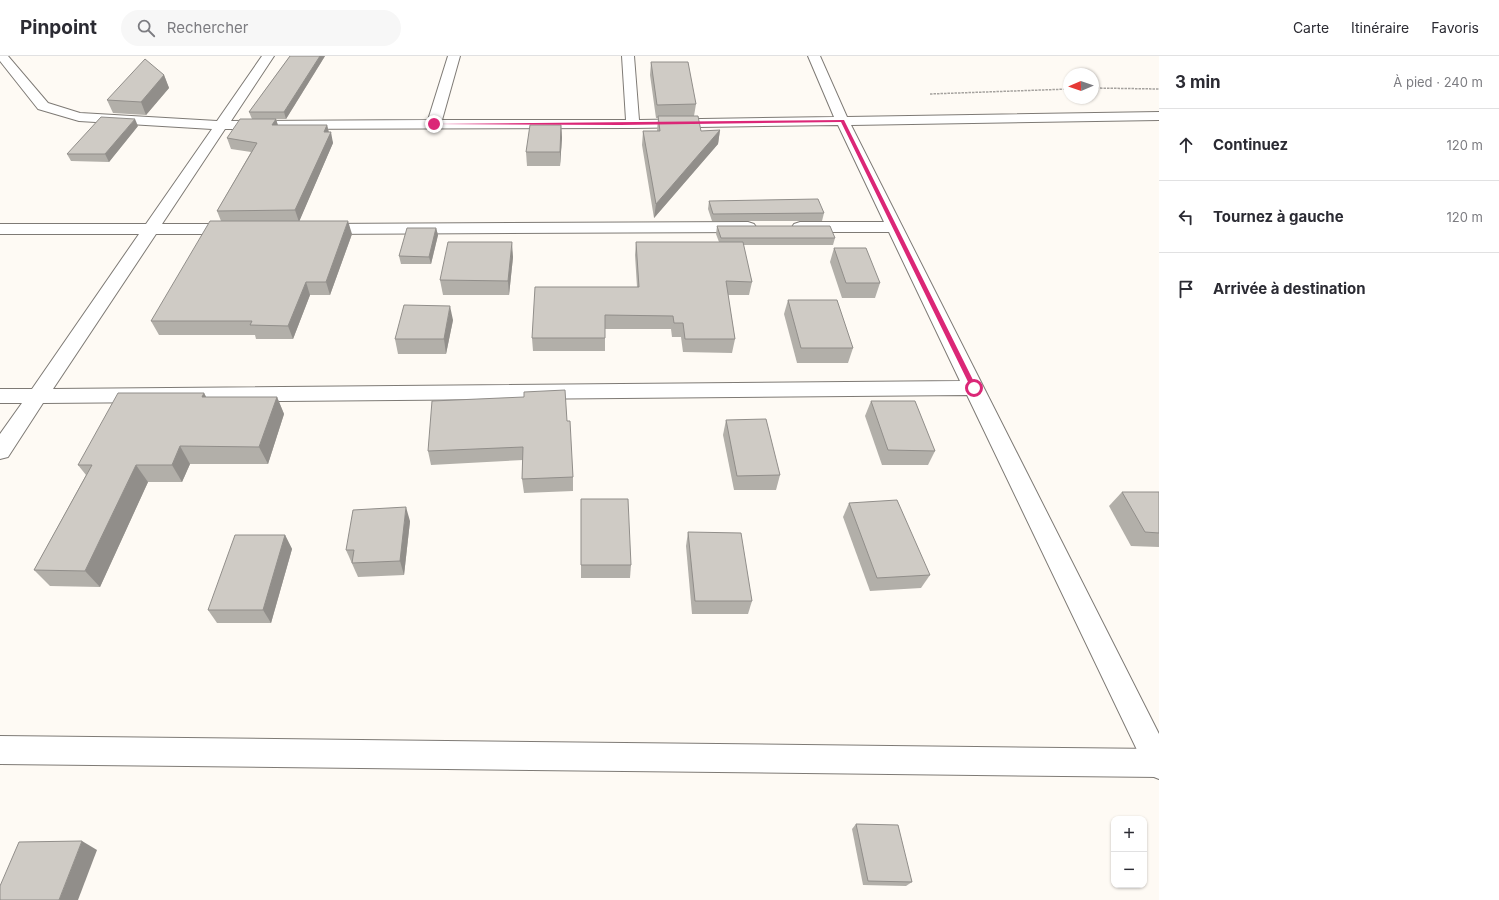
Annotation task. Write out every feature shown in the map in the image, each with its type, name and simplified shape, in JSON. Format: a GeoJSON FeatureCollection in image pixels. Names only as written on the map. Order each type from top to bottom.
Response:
{"type":"FeatureCollection","features":[{"type":"Feature","properties":{"kind":"street"},"geometry":{"type":"LineString","coordinates":[[2,56],[44,106],[79,117],[221,125],[633,124],[1159,116]]}},
{"type":"Feature","properties":{"kind":"street"},"geometry":{"type":"LineString","coordinates":[[0,451],[268,56]]}},
{"type":"Feature","properties":{"kind":"street"},"geometry":{"type":"LineString","coordinates":[[434,124],[454,56]]}},
{"type":"Feature","properties":{"kind":"street"},"geometry":{"type":"LineString","coordinates":[[628,56],[633,124]]}},
{"type":"Feature","properties":{"kind":"street"},"geometry":{"type":"LineString","coordinates":[[0,750],[1159,764],[842,120],[814,56]]}},
{"type":"Feature","properties":{"kind":"street"},"geometry":{"type":"LineString","coordinates":[[309,229],[760,227]]}},
{"type":"Feature","properties":{"kind":"street"},"geometry":{"type":"LineString","coordinates":[[784,227],[895,227]]}},
{"type":"Feature","properties":{"kind":"street"},"geometry":{"type":"LineString","coordinates":[[0,229],[253,229]]}},
{"type":"Feature","properties":{"kind":"street"},"geometry":{"type":"LineString","coordinates":[[0,396],[974,388]]}},
{"type":"Feature","properties":{"kind":"path"},"geometry":{"type":"LineString","coordinates":[[1099,88],[1159,89]]}},
{"type":"Feature","properties":{"kind":"building"},"geometry":{"type":"Polygon","coordinates":[[[290,56],[320,56],[284,112],[249,112],[290,56]]]}},
{"type":"Feature","properties":{"kind":"building"},"geometry":{"type":"Polygon","coordinates":[[[145,59],[164,75],[141,102],[107,100],[145,59]]]}},
{"type":"Feature","properties":{"kind":"building"},"geometry":{"type":"Polygon","coordinates":[[[651,62],[688,62],[696,104],[657,105],[651,62]]]}},
{"type":"Feature","properties":{"kind":"building"},"geometry":{"type":"Polygon","coordinates":[[[658,116],[698,116],[701,131],[720,130],[656,204],[643,131],[660,131],[658,116]]]}},
{"type":"Feature","properties":{"kind":"building"},"geometry":{"type":"Polygon","coordinates":[[[101,117],[135,119],[105,154],[67,154],[101,117]]]}},
{"type":"Feature","properties":{"kind":"building"},"geometry":{"type":"Polygon","coordinates":[[[240,119],[276,119],[272,125],[327,125],[324,132],[331,132],[295,210],[217,211],[257,143],[227,138],[240,119]]]}},
{"type":"Feature","properties":{"kind":"building"},"geometry":{"type":"Polygon","coordinates":[[[530,125],[561,125],[560,152],[526,152],[530,125]]]}},
{"type":"Feature","properties":{"kind":"building"},"geometry":{"type":"Polygon","coordinates":[[[818,199],[824,213],[713,214],[709,201],[818,199]]]}},
{"type":"Feature","properties":{"kind":"building"},"geometry":{"type":"Polygon","coordinates":[[[210,221],[348,221],[326,282],[306,282],[288,326],[250,325],[252,321],[151,321],[210,221]]]}},
{"type":"Feature","properties":{"kind":"building"},"geometry":{"type":"Polygon","coordinates":[[[717,226],[830,226],[835,238],[721,238],[717,226]]]}},
{"type":"Feature","properties":{"kind":"building"},"geometry":{"type":"Polygon","coordinates":[[[407,228],[436,228],[429,257],[399,256],[407,228]]]}},
{"type":"Feature","properties":{"kind":"building"},"geometry":{"type":"Polygon","coordinates":[[[448,242],[512,242],[508,281],[440,280],[448,242]]]}},
{"type":"Feature","properties":{"kind":"building"},"geometry":{"type":"Polygon","coordinates":[[[636,242],[743,242],[752,282],[726,281],[735,339],[685,339],[683,323],[674,323],[673,316],[605,315],[605,338],[532,338],[535,287],[639,287],[636,242]]]}},
{"type":"Feature","properties":{"kind":"building"},"geometry":{"type":"Polygon","coordinates":[[[834,248],[866,248],[880,283],[846,283],[834,248]]]}},
{"type":"Feature","properties":{"kind":"building"},"geometry":{"type":"Polygon","coordinates":[[[788,300],[837,300],[853,348],[801,348],[788,300]]]}},
{"type":"Feature","properties":{"kind":"building"},"geometry":{"type":"Polygon","coordinates":[[[404,305],[450,306],[444,339],[395,339],[404,305]]]}},
{"type":"Feature","properties":{"kind":"building"},"geometry":{"type":"Polygon","coordinates":[[[565,390],[567,421],[570,421],[573,477],[522,479],[523,447],[428,451],[432,401],[524,397],[524,392],[565,390]]]}},
{"type":"Feature","properties":{"kind":"building"},"geometry":{"type":"Polygon","coordinates":[[[118,393],[204,393],[202,397],[277,397],[259,447],[180,446],[172,465],[136,465],[85,571],[34,570],[92,465],[78,465],[118,393]]]}},
{"type":"Feature","properties":{"kind":"building"},"geometry":{"type":"Polygon","coordinates":[[[871,401],[915,401],[935,451],[888,450],[871,401]]]}},
{"type":"Feature","properties":{"kind":"building"},"geometry":{"type":"Polygon","coordinates":[[[766,419],[780,475],[737,476],[726,420],[766,419]]]}},
{"type":"Feature","properties":{"kind":"building"},"geometry":{"type":"Polygon","coordinates":[[[1122,492],[1159,492],[1159,533],[1145,532],[1122,492]]]}},
{"type":"Feature","properties":{"kind":"building"},"geometry":{"type":"Polygon","coordinates":[[[581,499],[628,499],[631,565],[581,565],[581,499]]]}},
{"type":"Feature","properties":{"kind":"building"},"geometry":{"type":"Polygon","coordinates":[[[897,500],[930,575],[877,578],[849,503],[897,500]]]}},
{"type":"Feature","properties":{"kind":"building"},"geometry":{"type":"Polygon","coordinates":[[[406,507],[400,561],[352,563],[354,550],[346,550],[353,510],[406,507]]]}},
{"type":"Feature","properties":{"kind":"building"},"geometry":{"type":"Polygon","coordinates":[[[688,532],[741,533],[752,601],[695,601],[688,532]]]}},
{"type":"Feature","properties":{"kind":"building"},"geometry":{"type":"Polygon","coordinates":[[[235,535],[285,535],[263,610],[208,610],[235,535]]]}},
{"type":"Feature","properties":{"kind":"building"},"geometry":{"type":"Polygon","coordinates":[[[856,824],[898,825],[912,882],[868,881],[856,824]]]}},
{"type":"Feature","properties":{"kind":"building"},"geometry":{"type":"Polygon","coordinates":[[[82,841],[59,900],[0,900],[0,886],[19,842],[82,841]]]}},
{"type":"Feature","properties":{"kind":"route"},"geometry":{"type":"LineString","coordinates":[[434,124],[620,124],[842,120],[974,388]]}}]}
